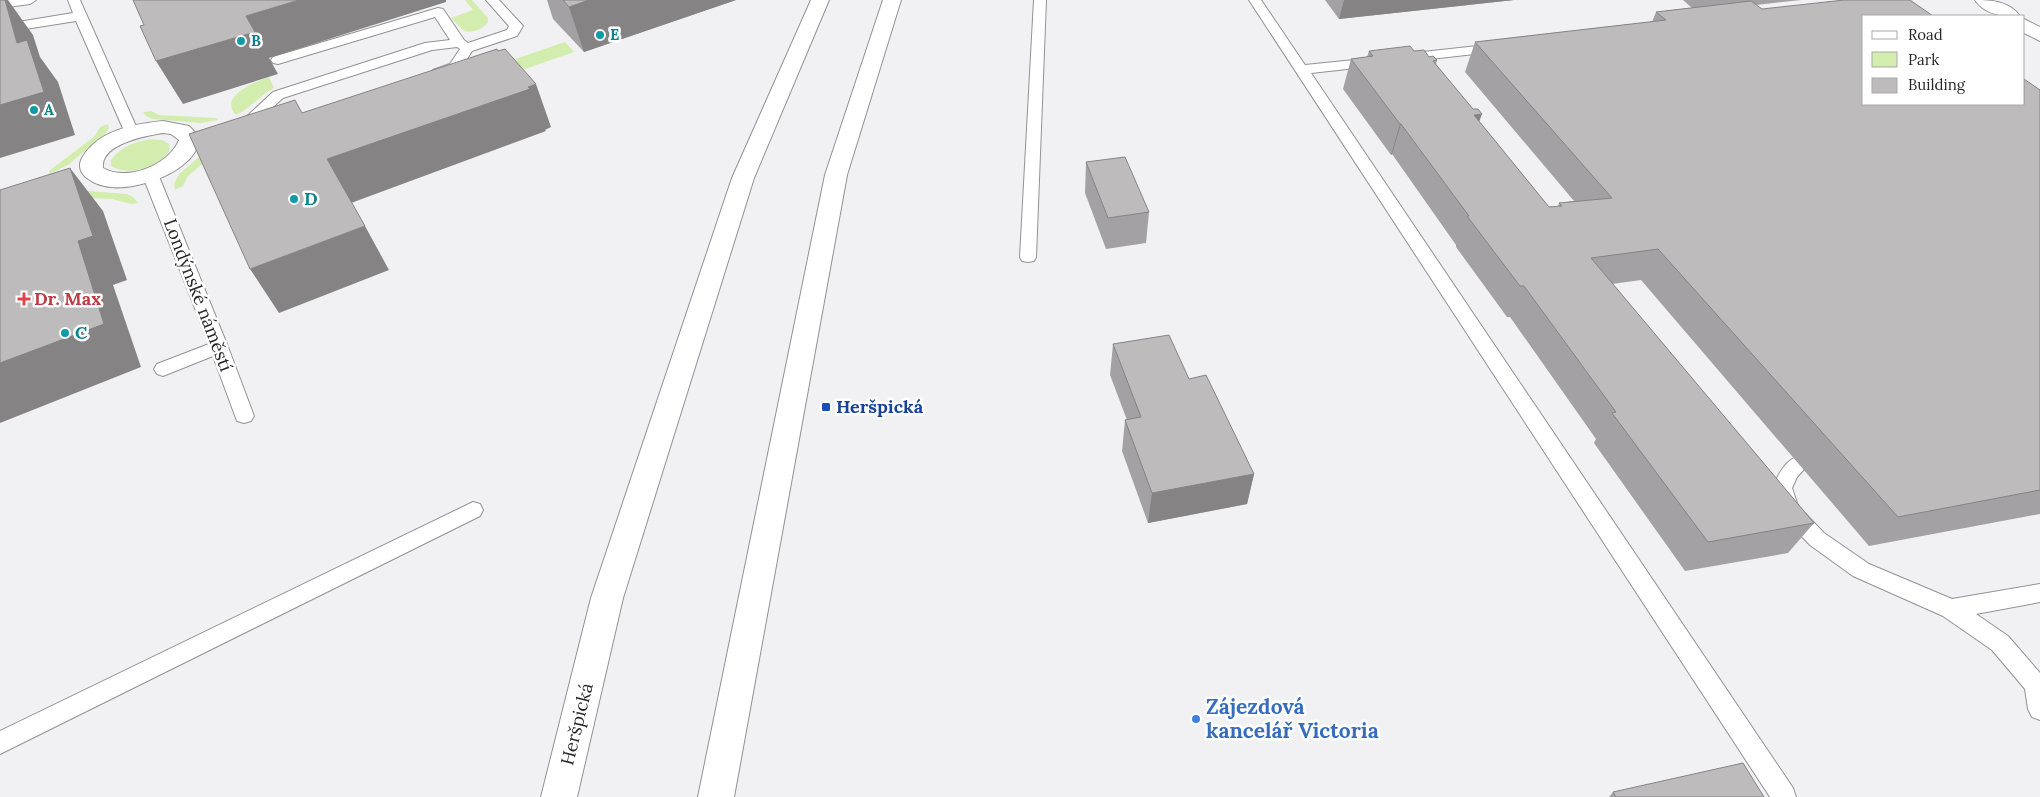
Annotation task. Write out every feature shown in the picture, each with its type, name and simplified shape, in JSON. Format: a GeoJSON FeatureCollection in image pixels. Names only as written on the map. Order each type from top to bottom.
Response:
{"type":"FeatureCollection","features":[{"type":"Feature","properties":{"kind":"main road","name":"Heršpická"},"geometry":{"type":"LineString","coordinates":[[559,797],[608,598],[743,178],[820,0]]}},
{"type":"Feature","properties":{"kind":"main road"},"geometry":{"type":"LineString","coordinates":[[716,797],[836,176],[892,0]]}},
{"type":"Feature","properties":{"kind":"main road"},"geometry":{"type":"LineString","coordinates":[[1984,0],[2008,15]]}},
{"type":"Feature","properties":{"kind":"main road"},"geometry":{"type":"LineString","coordinates":[[2025,26],[2040,35]]}},
{"type":"Feature","properties":{"kind":"main road"},"geometry":{"type":"LineString","coordinates":[[148,128],[176,128],[198,136],[176,161],[150,174],[119,180],[83,171],[106,145],[132,133],[148,128]]}},
{"type":"Feature","properties":{"kind":"lane"},"geometry":{"type":"LineString","coordinates":[[0,4],[30,0]]}},
{"type":"Feature","properties":{"kind":"lane"},"geometry":{"type":"LineString","coordinates":[[74,0],[132,133]]}},
{"type":"Feature","properties":{"kind":"lane"},"geometry":{"type":"LineString","coordinates":[[267,120],[243,122],[278,95],[430,46],[463,46],[512,33],[516,26],[492,0]]}},
{"type":"Feature","properties":{"kind":"lane"},"geometry":{"type":"LineString","coordinates":[[1028,257],[1040,0]]}},
{"type":"Feature","properties":{"kind":"lane"},"geometry":{"type":"LineString","coordinates":[[1254,0],[1784,797]]}},
{"type":"Feature","properties":{"kind":"lane"},"geometry":{"type":"LineString","coordinates":[[278,60],[438,12],[463,46]]}},
{"type":"Feature","properties":{"kind":"lane"},"geometry":{"type":"LineString","coordinates":[[0,29],[81,16]]}},
{"type":"Feature","properties":{"kind":"lane"},"geometry":{"type":"LineString","coordinates":[[428,76],[455,67],[463,46]]}},
{"type":"Feature","properties":{"kind":"lane"},"geometry":{"type":"LineString","coordinates":[[1301,70],[1508,46]]}},
{"type":"Feature","properties":{"kind":"lane","name":"Londýnské náměstí"},"geometry":{"type":"LineString","coordinates":[[150,174],[219,347],[244,416]]}},
{"type":"Feature","properties":{"kind":"lane"},"geometry":{"type":"LineString","coordinates":[[163,369],[219,347]]}},
{"type":"Feature","properties":{"kind":"lane"},"geometry":{"type":"LineString","coordinates":[[1799,464],[1790,472],[1782,488],[1789,510],[1817,539],[1861,570],[1951,610],[2000,643],[2038,684],[2040,709]]}},
{"type":"Feature","properties":{"kind":"lane"},"geometry":{"type":"LineString","coordinates":[[0,743],[473,510]]}},
{"type":"Feature","properties":{"kind":"lane"},"geometry":{"type":"LineString","coordinates":[[1951,610],[2040,593]]}},
{"type":"Feature","properties":{"kind":"green space"},"geometry":{"type":"Polygon","coordinates":[[[465,0],[472,0],[488,18],[486,25],[480,29],[464,31],[451,18],[473,10],[465,0]]]}},
{"type":"Feature","properties":{"kind":"green space"},"geometry":{"type":"Polygon","coordinates":[[[565,42],[574,52],[502,77],[504,63],[565,42]]]}},
{"type":"Feature","properties":{"kind":"green space"},"geometry":{"type":"Polygon","coordinates":[[[269,77],[274,88],[236,115],[232,108],[235,96],[248,86],[269,77]]]}},
{"type":"Feature","properties":{"kind":"green space"},"geometry":{"type":"Polygon","coordinates":[[[151,111],[159,115],[217,118],[218,120],[201,123],[153,119],[146,116],[143,112],[151,111]]]}},
{"type":"Feature","properties":{"kind":"green space"},"geometry":{"type":"Polygon","coordinates":[[[108,124],[109,128],[105,134],[68,165],[49,174],[49,171],[95,136],[100,127],[108,124]]]}},
{"type":"Feature","properties":{"kind":"green space"},"geometry":{"type":"Polygon","coordinates":[[[151,139],[162,140],[169,144],[170,150],[158,162],[135,171],[127,171],[111,166],[111,160],[119,151],[134,143],[151,139]]]}},
{"type":"Feature","properties":{"kind":"green space"},"geometry":{"type":"Polygon","coordinates":[[[200,156],[208,159],[188,176],[183,186],[175,190],[174,184],[179,174],[200,156]]]}},
{"type":"Feature","properties":{"kind":"green space"},"geometry":{"type":"Polygon","coordinates":[[[76,190],[127,194],[138,203],[131,204],[112,199],[88,198],[76,190]]]}},
{"type":"Feature","properties":{"kind":"building"},"geometry":{"type":"Polygon","coordinates":[[[0,0],[5,0],[17,43],[27,40],[44,92],[0,105],[0,0]]]}},
{"type":"Feature","properties":{"kind":"building"},"geometry":{"type":"Polygon","coordinates":[[[133,0],[299,0],[246,16],[255,32],[156,61],[140,26],[144,25],[133,0]]]}},
{"type":"Feature","properties":{"kind":"building"},"geometry":{"type":"Polygon","coordinates":[[[563,0],[589,0],[569,7],[563,0]]]}},
{"type":"Feature","properties":{"kind":"building"},"geometry":{"type":"Polygon","coordinates":[[[1844,0],[1910,0],[1932,15],[1862,15],[1862,105],[2025,105],[2025,80],[2040,90],[2040,490],[1898,517],[1658,249],[1591,258],[1814,523],[1708,542],[1612,413],[1616,412],[1524,286],[1520,286],[1351,59],[1373,56],[1369,51],[1410,46],[1414,51],[1424,50],[1429,57],[1433,56],[1437,60],[1433,61],[1473,109],[1478,109],[1482,114],[1474,115],[1549,207],[1562,206],[1559,203],[1612,198],[1475,42],[1666,20],[1656,12],[1751,1],[1762,9],[1844,0]]]}},
{"type":"Feature","properties":{"kind":"building"},"geometry":{"type":"Polygon","coordinates":[[[497,49],[498,51],[505,49],[536,84],[528,87],[530,89],[327,159],[365,226],[250,269],[189,134],[295,100],[302,113],[497,49]]]}},
{"type":"Feature","properties":{"kind":"building"},"geometry":{"type":"Polygon","coordinates":[[[1125,157],[1149,212],[1108,218],[1086,162],[1125,157]]]}},
{"type":"Feature","properties":{"kind":"building"},"geometry":{"type":"Polygon","coordinates":[[[70,168],[93,236],[78,241],[104,324],[0,363],[0,190],[70,168]]]}},
{"type":"Feature","properties":{"kind":"building"},"geometry":{"type":"Polygon","coordinates":[[[1169,335],[1189,379],[1206,375],[1254,474],[1152,493],[1125,420],[1141,417],[1113,344],[1169,335]]]}},
{"type":"Feature","properties":{"kind":"building"},"geometry":{"type":"Polygon","coordinates":[[[1743,763],[1764,797],[1616,797],[1613,792],[1743,763]]]}},
{"type":"Feature","properties":{"kind":"place","name":"E"},"geometry":{"type":"Point","coordinates":[600,35]}},
{"type":"Feature","properties":{"kind":"place","name":"B"},"geometry":{"type":"Point","coordinates":[241,41]}},
{"type":"Feature","properties":{"kind":"place","name":"A"},"geometry":{"type":"Point","coordinates":[34,110]}},
{"type":"Feature","properties":{"kind":"place","name":"D"},"geometry":{"type":"Point","coordinates":[294,199]}},
{"type":"Feature","properties":{"kind":"place","name":"Dr. Max"},"geometry":{"type":"Point","coordinates":[24,299]}},
{"type":"Feature","properties":{"kind":"place","name":"C"},"geometry":{"type":"Point","coordinates":[65,333]}},
{"type":"Feature","properties":{"kind":"place","name":"Heršpická"},"geometry":{"type":"Point","coordinates":[826,407]}},
{"type":"Feature","properties":{"kind":"place","name":"Zájezdová kancelář Victoria"},"geometry":{"type":"Point","coordinates":[1196,719]}}]}
